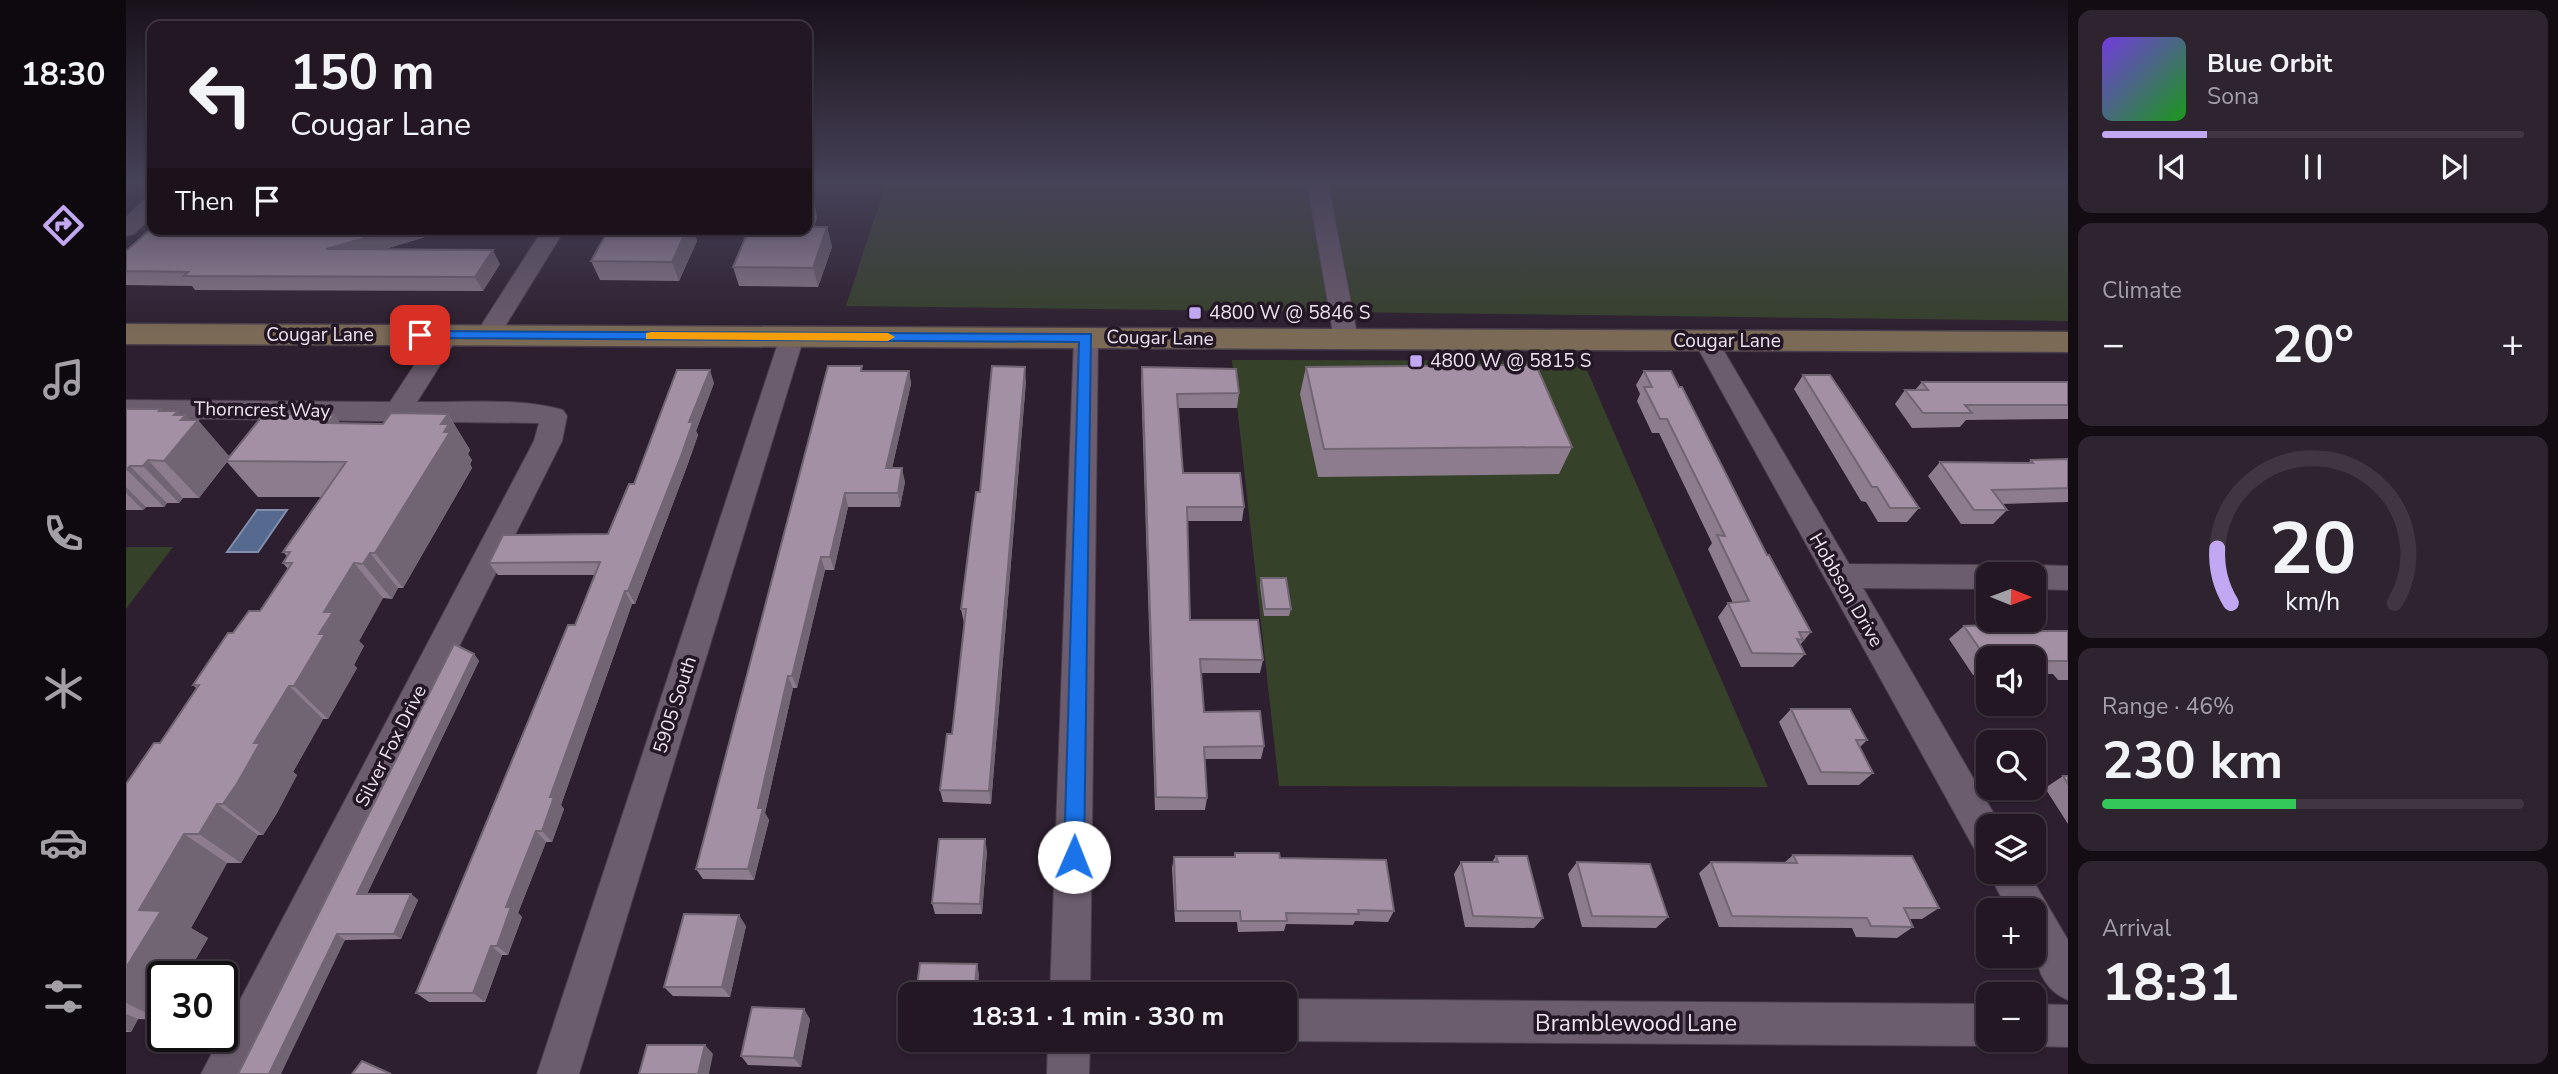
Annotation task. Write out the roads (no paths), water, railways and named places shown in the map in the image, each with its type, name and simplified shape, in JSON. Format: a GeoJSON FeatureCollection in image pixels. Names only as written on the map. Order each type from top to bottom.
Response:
{"type":"FeatureCollection","features":[{"type":"Feature","properties":{"kind":"main road","name":"Cougar Lane"},"geometry":{"type":"LineString","coordinates":[[126,334],[2068,342]]}},
{"type":"Feature","properties":{"kind":"street"},"geometry":{"type":"LineString","coordinates":[[1326,233],[1346,339]]}},
{"type":"Feature","properties":{"kind":"street"},"geometry":{"type":"LineString","coordinates":[[487,335],[550,235]]}},
{"type":"Feature","properties":{"kind":"street"},"geometry":{"type":"LineString","coordinates":[[398,411],[447,335]]}},
{"type":"Feature","properties":{"kind":"street","name":"5905 South"},"geometry":{"type":"LineString","coordinates":[[558,1074],[792,337]]}},
{"type":"Feature","properties":{"kind":"street"},"geometry":{"type":"LineString","coordinates":[[1070,982],[1086,337]]}},
{"type":"Feature","properties":{"kind":"street","name":"Hobbson Drive"},"geometry":{"type":"LineString","coordinates":[[1706,341],[1976,817]]}},
{"type":"Feature","properties":{"kind":"street","name":"Thorncrest Way"},"geometry":{"type":"LineString","coordinates":[[126,408],[520,412],[554,416]]}},
{"type":"Feature","properties":{"kind":"street","name":"Silver Fox Drive"},"geometry":{"type":"LineString","coordinates":[[222,1074],[548,441],[554,416]]}},
{"type":"Feature","properties":{"kind":"street"},"geometry":{"type":"LineString","coordinates":[[1838,576],[1976,577]]}},
{"type":"Feature","properties":{"kind":"street"},"geometry":{"type":"LineString","coordinates":[[2046,577],[2068,578]]}},
{"type":"Feature","properties":{"kind":"street"},"geometry":{"type":"LineString","coordinates":[[2046,930],[2068,980]]}},
{"type":"Feature","properties":{"kind":"street","name":"Bramblewood Lane"},"geometry":{"type":"LineString","coordinates":[[1297,1020],[1976,1025]]}},
{"type":"Feature","properties":{"kind":"street"},"geometry":{"type":"LineString","coordinates":[[2046,1025],[2068,1026]]}},
{"type":"Feature","properties":{"kind":"street"},"geometry":{"type":"LineString","coordinates":[[1068,1074],[1069,1052]]}},
{"type":"Feature","properties":{"kind":"water"},"geometry":{"type":"Polygon","coordinates":[[[257,510],[287,510],[258,552],[227,552],[257,510]]]}},
{"type":"Feature","properties":{"kind":"place","name":"4800 W @ 5846 S"},"geometry":{"type":"Point","coordinates":[1195,313]}},
{"type":"Feature","properties":{"kind":"place","name":"4800 W @ 5815 S"},"geometry":{"type":"Point","coordinates":[1416,361]}}]}
